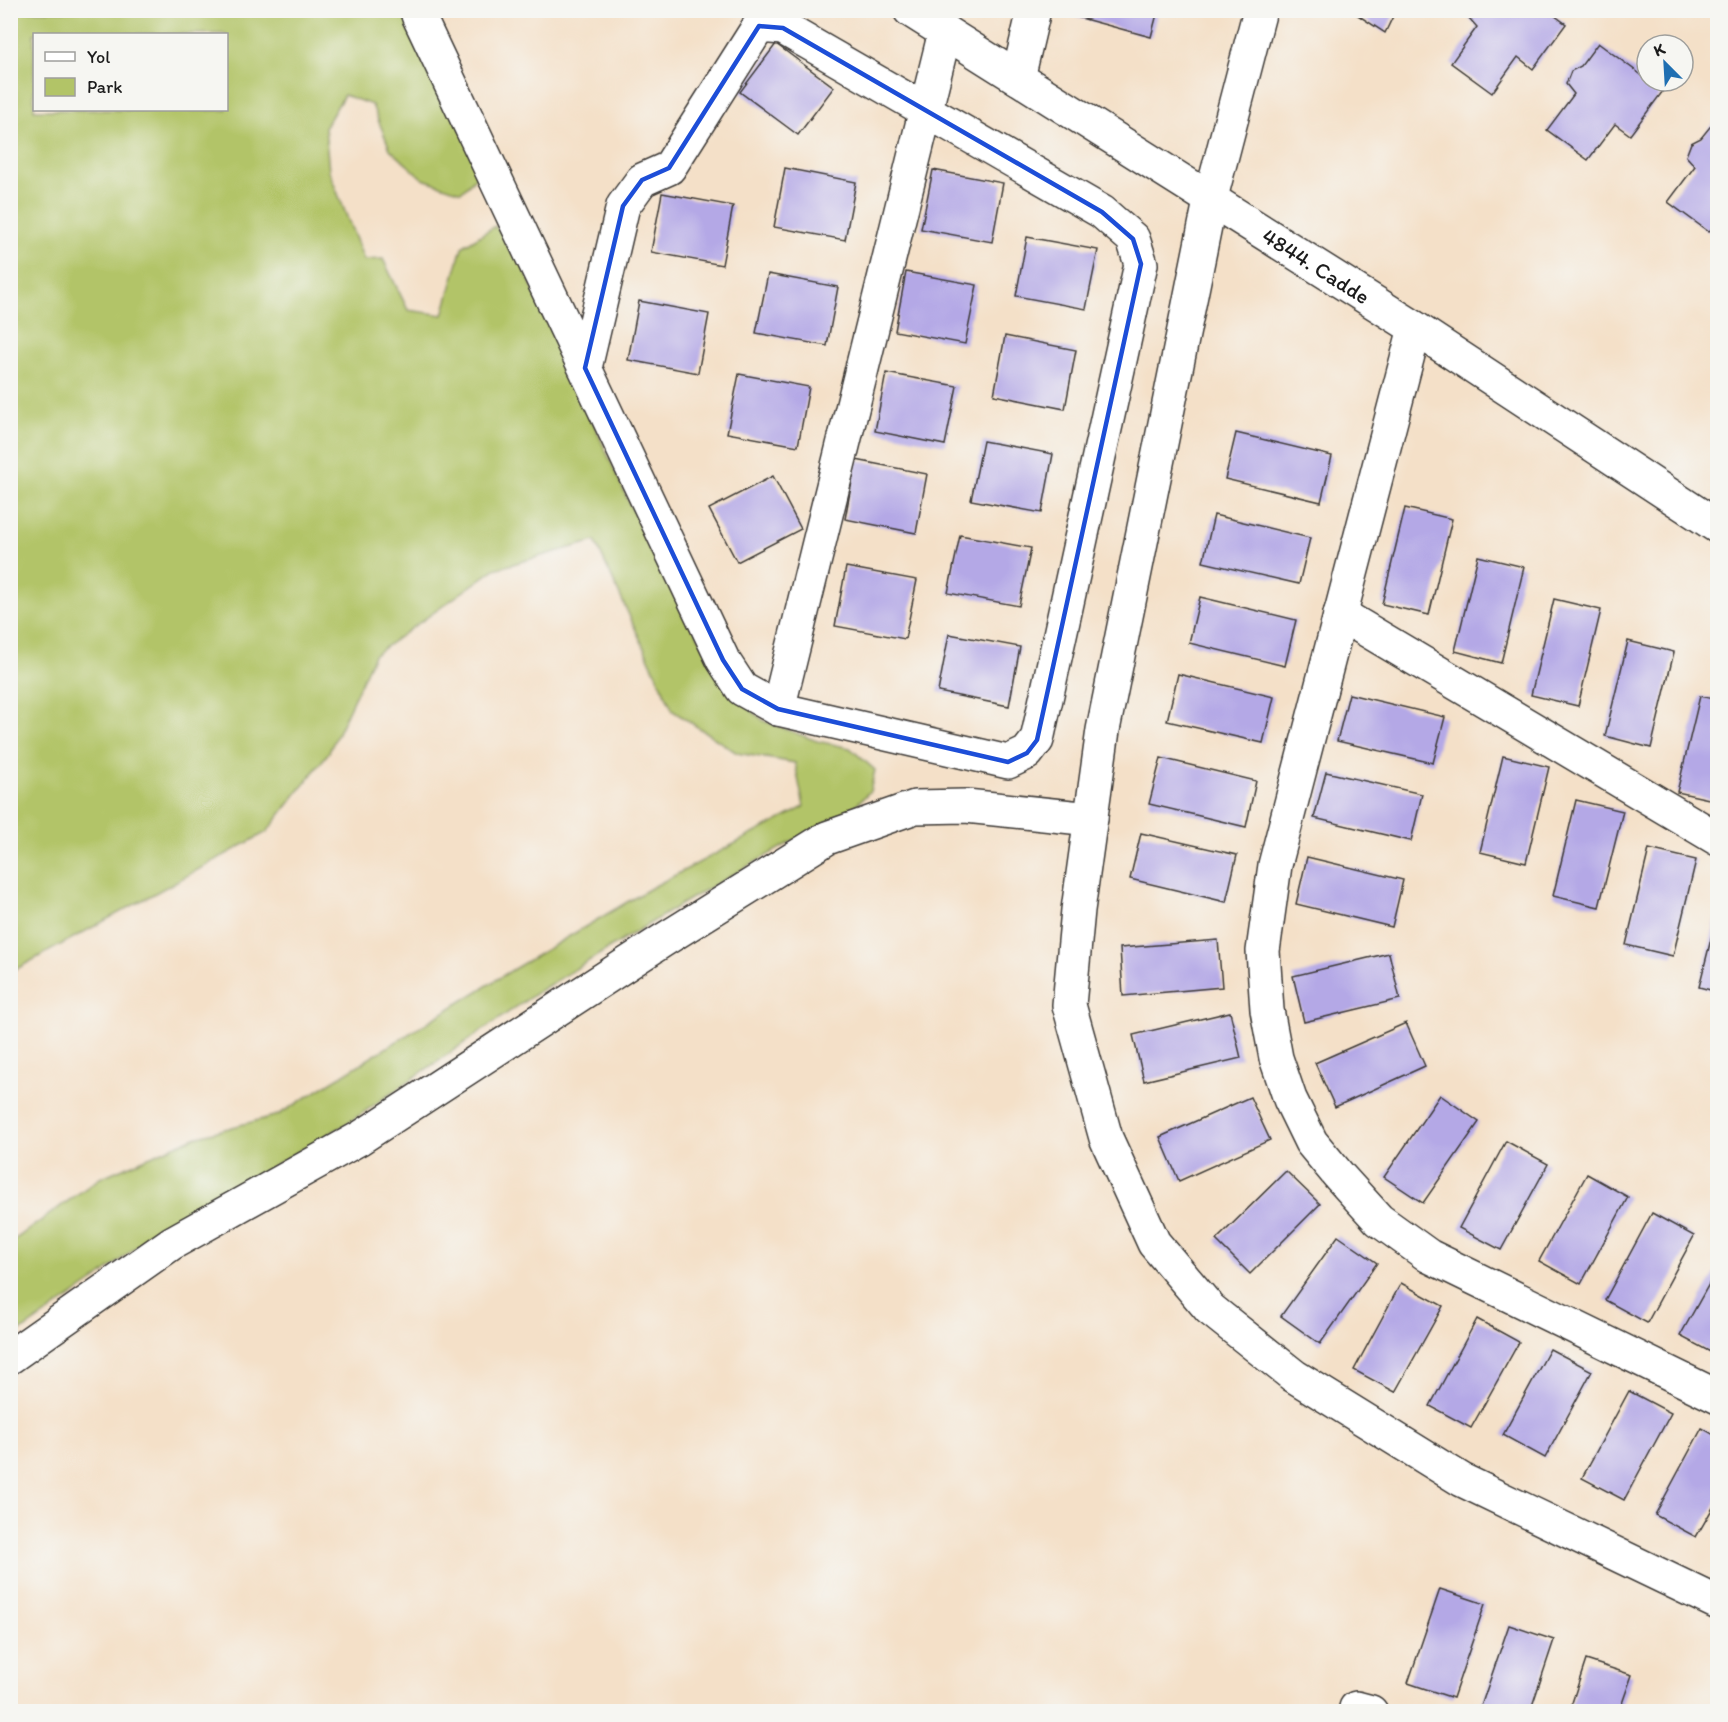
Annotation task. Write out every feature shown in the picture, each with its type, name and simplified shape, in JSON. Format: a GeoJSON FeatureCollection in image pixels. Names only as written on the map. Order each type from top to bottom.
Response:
{"type":"FeatureCollection","features":[{"type":"Feature","properties":{"kind":"street","name":"4844. Cadde"},"geometry":{"type":"LineString","coordinates":[[910,10],[1415,328],[1718,527]]}},
{"type":"Feature","properties":{"kind":"street"},"geometry":{"type":"LineString","coordinates":[[1018,78],[1034,10]]}},
{"type":"Feature","properties":{"kind":"street"},"geometry":{"type":"LineString","coordinates":[[1260,10],[1210,201],[1103,730],[1069,1005],[1106,1138],[1154,1243],[1210,1309],[1294,1376],[1462,1480],[1718,1603]]}},
{"type":"Feature","properties":{"kind":"street"},"geometry":{"type":"LineString","coordinates":[[418,15],[723,660],[742,689],[778,709],[1008,762],[1028,753],[1037,740],[1141,264],[1132,239],[1102,212],[783,28],[759,26],[669,168],[642,180],[623,206],[585,368]]}},
{"type":"Feature","properties":{"kind":"street"},"geometry":{"type":"LineString","coordinates":[[778,709],[945,32]]}},
{"type":"Feature","properties":{"kind":"street"},"geometry":{"type":"LineString","coordinates":[[1415,328],[1275,865],[1263,951],[1267,1010],[1276,1058],[1290,1099],[1311,1142],[1379,1220],[1430,1256],[1718,1397]]}},
{"type":"Feature","properties":{"kind":"street"},"geometry":{"type":"LineString","coordinates":[[1340,614],[1718,839]]}},
{"type":"Feature","properties":{"kind":"street"},"geometry":{"type":"LineString","coordinates":[[10,1357],[172,1243],[360,1138],[662,941],[827,838],[915,807],[966,806],[1091,819]]}},
{"type":"Feature","properties":{"kind":"highlighted area"},"geometry":{"type":"Polygon","coordinates":[[[759,26],[783,28],[1102,212],[1133,239],[1141,264],[1037,740],[1027,753],[1008,762],[778,709],[742,689],[723,660],[585,368],[623,206],[642,180],[669,168],[759,26]]]}},
{"type":"Feature","properties":{"kind":"green space"},"geometry":{"type":"Polygon","coordinates":[[[11,11],[405,11],[483,170],[461,192],[423,179],[390,149],[372,105],[344,95],[325,127],[329,171],[364,260],[383,259],[408,310],[443,315],[462,247],[495,226],[517,253],[654,558],[730,692],[764,721],[817,741],[850,748],[875,770],[870,791],[855,806],[688,900],[541,990],[348,1123],[147,1238],[97,1279],[24,1329],[11,1335],[10,1243],[100,1178],[195,1137],[278,1115],[512,970],[651,888],[804,807],[795,763],[737,753],[673,711],[595,541],[495,569],[374,655],[329,752],[267,832],[11,972],[11,11]]]}},
{"type":"Feature","properties":{"kind":"building"},"geometry":{"type":"Polygon","coordinates":[[[1074,10],[1158,10],[1151,37],[1073,16],[1074,10]]]}},
{"type":"Feature","properties":{"kind":"building"},"geometry":{"type":"Polygon","coordinates":[[[1350,10],[1396,10],[1385,33],[1350,10]]]}},
{"type":"Feature","properties":{"kind":"building"},"geometry":{"type":"Polygon","coordinates":[[[1472,10],[1547,10],[1566,24],[1533,69],[1518,57],[1492,93],[1451,63],[1477,27],[1469,18],[1472,10]]]}},
{"type":"Feature","properties":{"kind":"building"},"geometry":{"type":"Polygon","coordinates":[[[1598,43],[1635,70],[1635,93],[1662,93],[1630,135],[1615,124],[1588,160],[1547,130],[1574,94],[1566,84],[1571,71],[1581,66],[1598,43]]]}},
{"type":"Feature","properties":{"kind":"building"},"geometry":{"type":"Polygon","coordinates":[[[776,44],[834,87],[798,135],[740,92],[776,44]]]}},
{"type":"Feature","properties":{"kind":"building"},"geometry":{"type":"Polygon","coordinates":[[[1718,117],[1718,220],[1709,232],[1668,202],[1695,166],[1686,156],[1691,143],[1701,138],[1718,117]]]}},
{"type":"Feature","properties":{"kind":"building"},"geometry":{"type":"Polygon","coordinates":[[[785,168],[856,182],[845,240],[774,227],[785,168]]]}},
{"type":"Feature","properties":{"kind":"building"},"geometry":{"type":"Polygon","coordinates":[[[933,170],[1003,183],[992,242],[921,229],[933,170]]]}},
{"type":"Feature","properties":{"kind":"building"},"geometry":{"type":"Polygon","coordinates":[[[662,193],[733,206],[722,265],[651,252],[662,193]]]}},
{"type":"Feature","properties":{"kind":"building"},"geometry":{"type":"Polygon","coordinates":[[[1027,237],[1098,250],[1086,309],[1016,296],[1027,237]]]}},
{"type":"Feature","properties":{"kind":"building"},"geometry":{"type":"Polygon","coordinates":[[[906,272],[977,285],[965,344],[895,331],[906,272]]]}},
{"type":"Feature","properties":{"kind":"building"},"geometry":{"type":"Polygon","coordinates":[[[768,274],[838,287],[827,346],[756,333],[768,274]]]}},
{"type":"Feature","properties":{"kind":"building"},"geometry":{"type":"Polygon","coordinates":[[[639,301],[709,314],[698,373],[628,360],[639,301]]]}},
{"type":"Feature","properties":{"kind":"building"},"geometry":{"type":"Polygon","coordinates":[[[1005,336],[1076,350],[1065,409],[994,395],[1005,336]]]}},
{"type":"Feature","properties":{"kind":"building"},"geometry":{"type":"Polygon","coordinates":[[[886,373],[957,386],[945,445],[875,431],[886,373]]]}},
{"type":"Feature","properties":{"kind":"building"},"geometry":{"type":"Polygon","coordinates":[[[739,374],[809,387],[798,446],[727,433],[739,374]]]}},
{"type":"Feature","properties":{"kind":"building"},"geometry":{"type":"Polygon","coordinates":[[[1236,433],[1332,456],[1321,502],[1225,479],[1236,433]]]}},
{"type":"Feature","properties":{"kind":"building"},"geometry":{"type":"Polygon","coordinates":[[[983,441],[1053,454],[1042,513],[971,500],[983,441]]]}},
{"type":"Feature","properties":{"kind":"building"},"geometry":{"type":"Polygon","coordinates":[[[856,460],[927,474],[916,533],[845,519],[856,460]]]}},
{"type":"Feature","properties":{"kind":"building"},"geometry":{"type":"Polygon","coordinates":[[[773,476],[801,529],[737,562],[709,509],[773,476]]]}},
{"type":"Feature","properties":{"kind":"building"},"geometry":{"type":"Polygon","coordinates":[[[1405,508],[1452,519],[1429,615],[1382,604],[1405,508]]]}},
{"type":"Feature","properties":{"kind":"building"},"geometry":{"type":"Polygon","coordinates":[[[1214,515],[1310,538],[1299,584],[1203,562],[1214,515]]]}},
{"type":"Feature","properties":{"kind":"building"},"geometry":{"type":"Polygon","coordinates":[[[960,535],[1031,548],[1019,606],[948,593],[960,535]]]}},
{"type":"Feature","properties":{"kind":"building"},"geometry":{"type":"Polygon","coordinates":[[[1478,556],[1524,567],[1501,663],[1455,651],[1478,556]]]}},
{"type":"Feature","properties":{"kind":"building"},"geometry":{"type":"Polygon","coordinates":[[[846,567],[917,580],[905,639],[835,626],[846,567]]]}},
{"type":"Feature","properties":{"kind":"building"},"geometry":{"type":"Polygon","coordinates":[[[1200,597],[1296,620],[1285,666],[1189,643],[1200,597]]]}},
{"type":"Feature","properties":{"kind":"building"},"geometry":{"type":"Polygon","coordinates":[[[1554,599],[1601,610],[1578,706],[1531,695],[1554,599]]]}},
{"type":"Feature","properties":{"kind":"building"},"geometry":{"type":"Polygon","coordinates":[[[949,634],[1020,647],[1009,706],[938,692],[949,634]]]}},
{"type":"Feature","properties":{"kind":"building"},"geometry":{"type":"Polygon","coordinates":[[[1628,641],[1674,652],[1651,748],[1605,736],[1628,641]]]}},
{"type":"Feature","properties":{"kind":"building"},"geometry":{"type":"Polygon","coordinates":[[[1178,674],[1274,697],[1263,743],[1167,721],[1178,674]]]}},
{"type":"Feature","properties":{"kind":"building"},"geometry":{"type":"Polygon","coordinates":[[[1349,694],[1445,717],[1433,763],[1337,741],[1349,694]]]}},
{"type":"Feature","properties":{"kind":"building"},"geometry":{"type":"Polygon","coordinates":[[[1700,696],[1718,700],[1718,801],[1677,792],[1700,696]]]}},
{"type":"Feature","properties":{"kind":"building"},"geometry":{"type":"Polygon","coordinates":[[[1503,756],[1549,767],[1526,863],[1480,852],[1503,756]]]}},
{"type":"Feature","properties":{"kind":"building"},"geometry":{"type":"Polygon","coordinates":[[[1161,758],[1256,781],[1246,827],[1149,804],[1161,758]]]}},
{"type":"Feature","properties":{"kind":"building"},"geometry":{"type":"Polygon","coordinates":[[[1326,772],[1422,794],[1411,841],[1314,818],[1326,772]]]}},
{"type":"Feature","properties":{"kind":"building"},"geometry":{"type":"Polygon","coordinates":[[[1576,800],[1623,811],[1599,907],[1553,896],[1576,800]]]}},
{"type":"Feature","properties":{"kind":"building"},"geometry":{"type":"Polygon","coordinates":[[[1141,833],[1237,855],[1226,902],[1130,879],[1141,833]]]}},
{"type":"Feature","properties":{"kind":"building"},"geometry":{"type":"Polygon","coordinates":[[[1649,849],[1696,860],[1673,956],[1626,945],[1649,849]]]}},
{"type":"Feature","properties":{"kind":"building"},"geometry":{"type":"Polygon","coordinates":[[[1307,857],[1403,880],[1392,927],[1296,904],[1307,857]]]}},
{"type":"Feature","properties":{"kind":"building"},"geometry":{"type":"Polygon","coordinates":[[[1718,915],[1718,992],[1699,987],[1718,915]]]}},
{"type":"Feature","properties":{"kind":"building"},"geometry":{"type":"Polygon","coordinates":[[[1218,940],[1222,987],[1123,996],[1120,948],[1218,940]]]}},
{"type":"Feature","properties":{"kind":"building"},"geometry":{"type":"Polygon","coordinates":[[[1389,953],[1400,999],[1304,1022],[1293,976],[1389,953]]]}},
{"type":"Feature","properties":{"kind":"building"},"geometry":{"type":"Polygon","coordinates":[[[1230,1012],[1241,1058],[1144,1081],[1133,1035],[1230,1012]]]}},
{"type":"Feature","properties":{"kind":"building"},"geometry":{"type":"Polygon","coordinates":[[[1406,1023],[1425,1066],[1335,1107],[1315,1063],[1406,1023]]]}},
{"type":"Feature","properties":{"kind":"building"},"geometry":{"type":"Polygon","coordinates":[[[1440,1095],[1479,1122],[1423,1203],[1384,1177],[1440,1095]]]}},
{"type":"Feature","properties":{"kind":"building"},"geometry":{"type":"Polygon","coordinates":[[[1250,1097],[1270,1140],[1179,1181],[1160,1137],[1250,1097]]]}},
{"type":"Feature","properties":{"kind":"building"},"geometry":{"type":"Polygon","coordinates":[[[1506,1141],[1548,1164],[1501,1250],[1459,1228],[1506,1141]]]}},
{"type":"Feature","properties":{"kind":"building"},"geometry":{"type":"Polygon","coordinates":[[[1286,1171],[1320,1204],[1250,1274],[1216,1240],[1286,1171]]]}},
{"type":"Feature","properties":{"kind":"building"},"geometry":{"type":"Polygon","coordinates":[[[1587,1174],[1628,1197],[1581,1284],[1539,1261],[1587,1174]]]}},
{"type":"Feature","properties":{"kind":"building"},"geometry":{"type":"Polygon","coordinates":[[[1652,1213],[1694,1236],[1647,1323],[1605,1300],[1652,1213]]]}},
{"type":"Feature","properties":{"kind":"building"},"geometry":{"type":"Polygon","coordinates":[[[1338,1236],[1377,1263],[1320,1344],[1281,1316],[1338,1236]]]}},
{"type":"Feature","properties":{"kind":"building"},"geometry":{"type":"Polygon","coordinates":[[[1718,1268],[1718,1356],[1680,1336],[1718,1268]]]}},
{"type":"Feature","properties":{"kind":"building"},"geometry":{"type":"Polygon","coordinates":[[[1401,1283],[1443,1306],[1395,1392],[1354,1370],[1401,1283]]]}},
{"type":"Feature","properties":{"kind":"building"},"geometry":{"type":"Polygon","coordinates":[[[1477,1319],[1519,1342],[1471,1428],[1430,1406],[1477,1319]]]}},
{"type":"Feature","properties":{"kind":"building"},"geometry":{"type":"Polygon","coordinates":[[[1550,1349],[1592,1371],[1545,1458],[1503,1435],[1550,1349]]]}},
{"type":"Feature","properties":{"kind":"building"},"geometry":{"type":"Polygon","coordinates":[[[1629,1391],[1671,1413],[1624,1500],[1582,1478],[1629,1391]]]}},
{"type":"Feature","properties":{"kind":"building"},"geometry":{"type":"Polygon","coordinates":[[[1702,1428],[1718,1437],[1718,1499],[1696,1537],[1655,1515],[1702,1428]]]}},
{"type":"Feature","properties":{"kind":"building"},"geometry":{"type":"Polygon","coordinates":[[[1440,1589],[1485,1604],[1453,1698],[1408,1683],[1440,1589]]]}},
{"type":"Feature","properties":{"kind":"building"},"geometry":{"type":"Polygon","coordinates":[[[1509,1625],[1554,1640],[1530,1712],[1479,1712],[1509,1625]]]}},
{"type":"Feature","properties":{"kind":"building"},"geometry":{"type":"Polygon","coordinates":[[[1586,1660],[1632,1675],[1619,1712],[1569,1712],[1586,1660]]]}}]}
